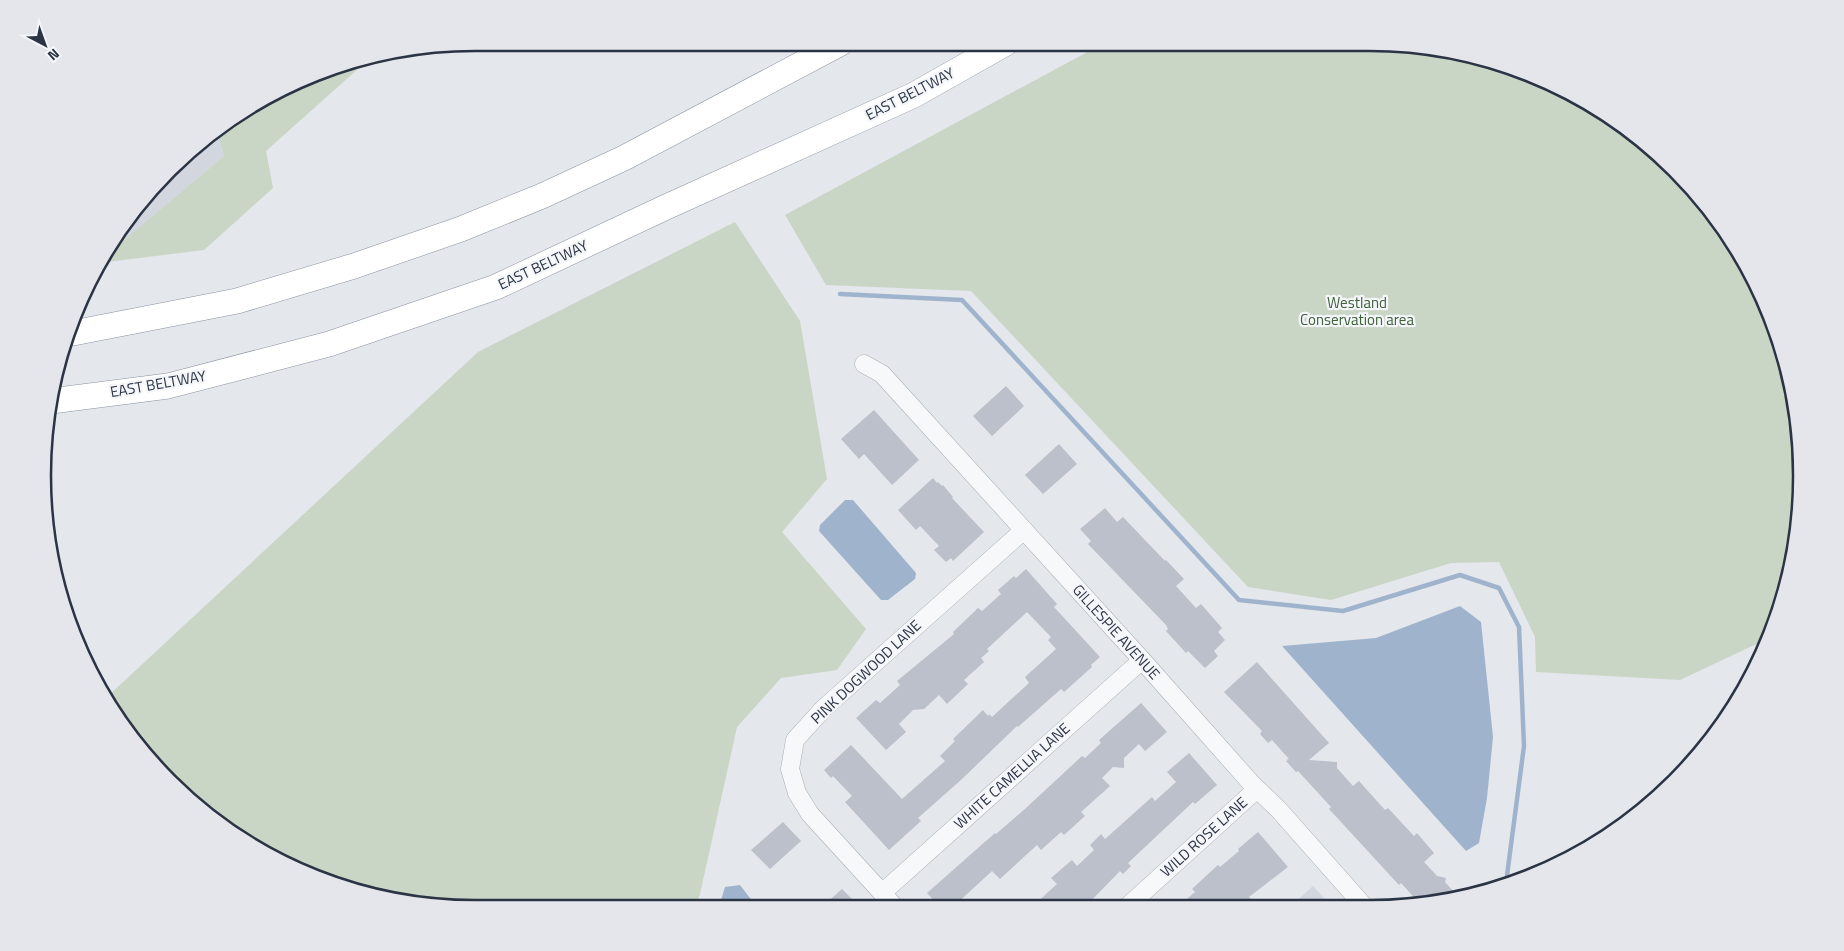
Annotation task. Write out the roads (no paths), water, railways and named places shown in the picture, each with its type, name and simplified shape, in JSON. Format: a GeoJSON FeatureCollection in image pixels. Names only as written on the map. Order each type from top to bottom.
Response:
{"type":"FeatureCollection","features":[{"type":"Feature","properties":{"kind":"highway"},"geometry":{"type":"LineString","coordinates":[[800,66],[820,51]]}},
{"type":"Feature","properties":{"kind":"highway"},"geometry":{"type":"LineString","coordinates":[[77,332],[237,301],[354,266],[462,229],[549,193],[624,158],[827,51]]}},
{"type":"Feature","properties":{"kind":"highway","name":"EAST BELTWAY"},"geometry":{"type":"LineString","coordinates":[[58,400],[178,383],[329,344],[496,287],[664,208],[914,95],[992,51]]}},
{"type":"Feature","properties":{"kind":"highway"},"geometry":{"type":"LineString","coordinates":[[914,95],[999,51]]}},
{"type":"Feature","properties":{"kind":"street","name":"GILLESPIE AVENUE"},"geometry":{"type":"LineString","coordinates":[[864,364],[882,374],[1359,900]]}},
{"type":"Feature","properties":{"kind":"street","name":"PINK DOGWOOD LANE"},"geometry":{"type":"LineString","coordinates":[[888,900],[810,814],[797,794],[790,770],[795,740],[823,708],[1024,530]]}},
{"type":"Feature","properties":{"kind":"street","name":"WHITE CAMELLIA LANE"},"geometry":{"type":"LineString","coordinates":[[882,893],[1142,660]]}},
{"type":"Feature","properties":{"kind":"street","name":"WILD ROSE LANE"},"geometry":{"type":"LineString","coordinates":[[1135,900],[1257,789]]}},
{"type":"Feature","properties":{"kind":"water"},"geometry":{"type":"Polygon","coordinates":[[[845,500],[853,500],[916,573],[915,579],[888,600],[881,600],[819,531],[820,525],[845,500]]]}},
{"type":"Feature","properties":{"kind":"water"},"geometry":{"type":"Polygon","coordinates":[[[1460,606],[1481,622],[1493,737],[1487,798],[1479,843],[1466,851],[1282,646],[1376,638],[1460,606]]]}},
{"type":"Feature","properties":{"kind":"water"},"geometry":{"type":"Polygon","coordinates":[[[740,885],[752,900],[721,900],[725,887],[740,885]]]}},
{"type":"Feature","properties":{"kind":"waterway"},"geometry":{"type":"LineString","coordinates":[[840,294],[962,300],[1239,600],[1343,611],[1460,575],[1499,588],[1519,627],[1524,746],[1507,876]]}},
{"type":"Feature","properties":{"kind":"park label","name":"Westland Conservation area"},"geometry":{"type":"Point","coordinates":[1357,312]}}]}
